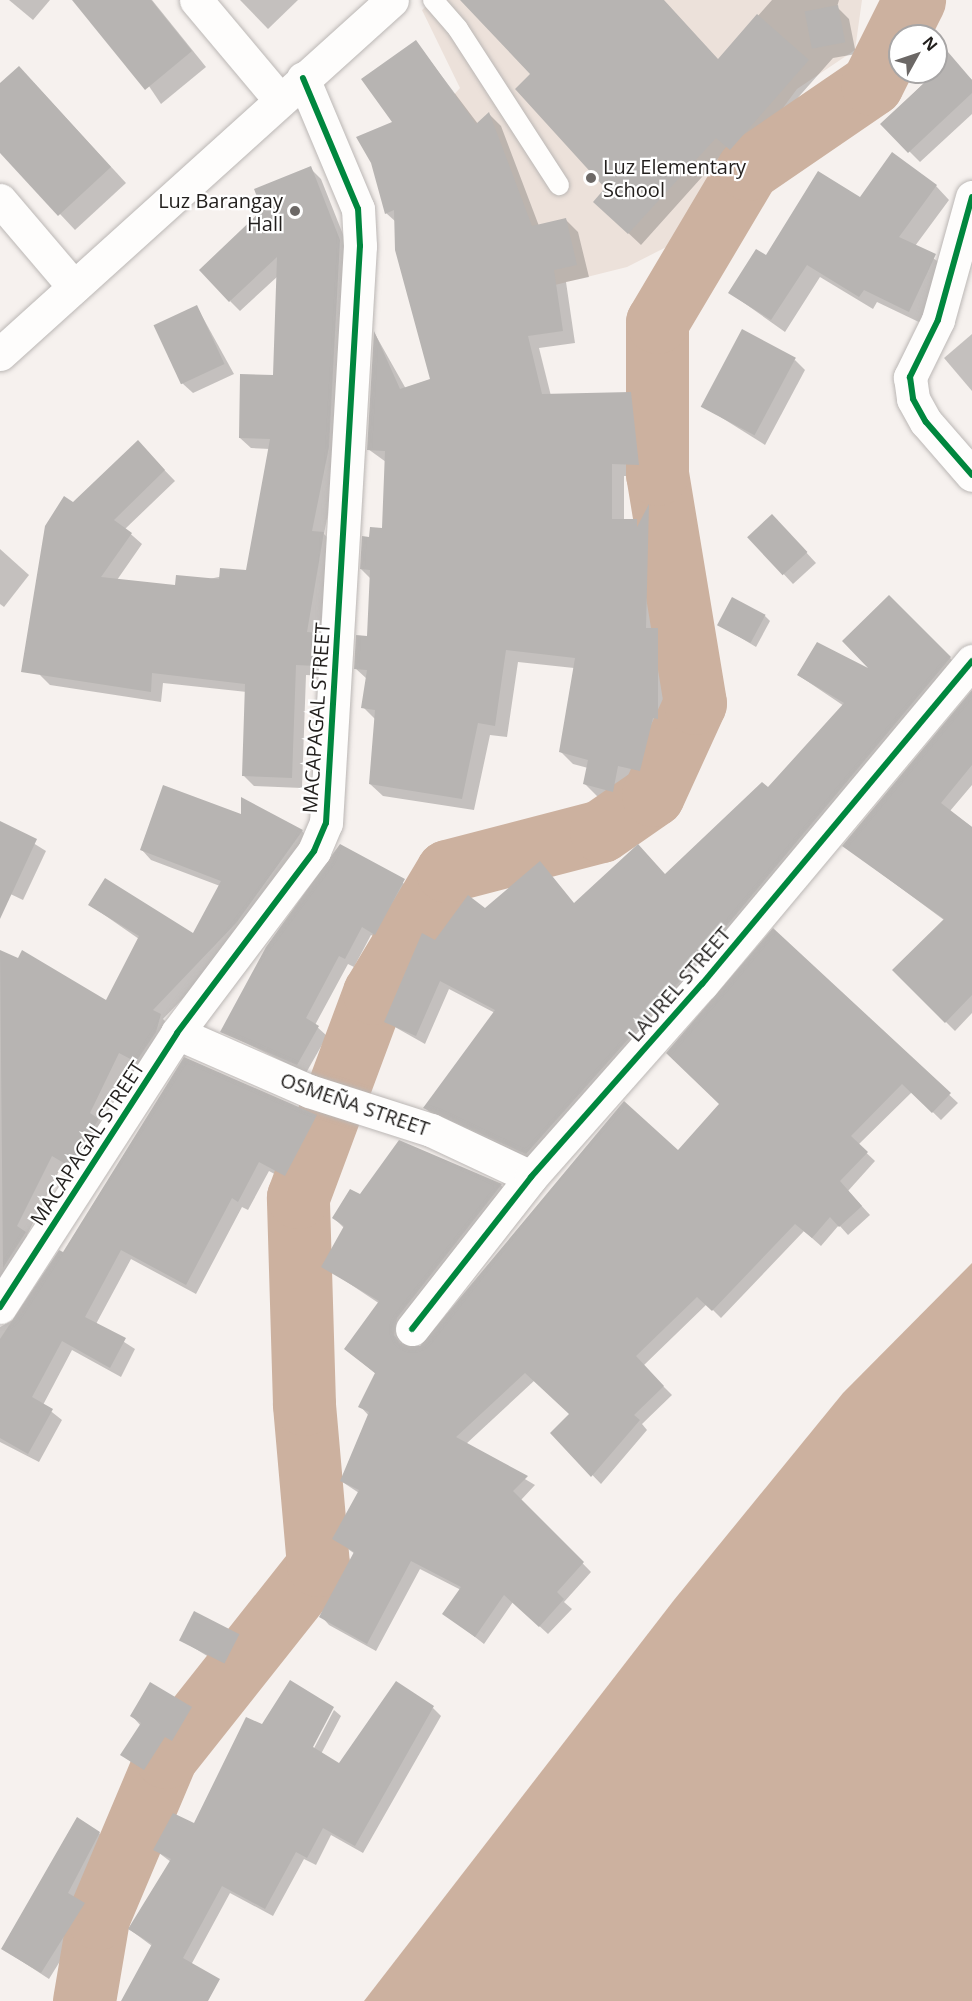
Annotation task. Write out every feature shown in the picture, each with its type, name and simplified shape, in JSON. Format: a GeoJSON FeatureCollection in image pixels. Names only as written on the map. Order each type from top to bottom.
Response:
{"type":"FeatureCollection","features":[{"type":"Feature","properties":{"kind":"street","name":"MACAPAGAL STREET"},"geometry":{"type":"LineString","coordinates":[[0,1307],[177,1034],[314,851],[330,798],[360,246],[358,209],[291,89],[196,0]]}},
{"type":"Feature","properties":{"kind":"street"},"geometry":{"type":"LineString","coordinates":[[0,354],[392,0]]}},
{"type":"Feature","properties":{"kind":"street"},"geometry":{"type":"LineString","coordinates":[[972,196],[938,320],[910,377],[913,399],[926,422],[972,475]]}},
{"type":"Feature","properties":{"kind":"street"},"geometry":{"type":"LineString","coordinates":[[0,200],[74,287]]}},
{"type":"Feature","properties":{"kind":"street","name":"LAUREL STREET"},"geometry":{"type":"LineString","coordinates":[[412,1329],[531,1177],[702,984],[972,661]]}},
{"type":"Feature","properties":{"kind":"street","name":"OSMEÑA STREET"},"geometry":{"type":"LineString","coordinates":[[177,1034],[309,1091],[431,1130],[531,1177]]}},
{"type":"Feature","properties":{"kind":"lane"},"geometry":{"type":"LineString","coordinates":[[433,0],[458,29],[559,185]]}},
{"type":"Feature","properties":{"kind":"shaded area","name":"Luz Elementary School"},"geometry":{"type":"Polygon","coordinates":[[[433,0],[862,0],[855,50],[797,89],[688,236],[627,267],[491,301],[432,119],[460,88],[422,10],[433,0]]]}},
{"type":"Feature","properties":{"kind":"shaded area"},"geometry":{"type":"Polygon","coordinates":[[[972,1263],[972,2001],[364,2001],[674,1600],[843,1393],[972,1263]]]}},
{"type":"Feature","properties":{"kind":"building"},"geometry":{"type":"Polygon","coordinates":[[[72,0],[151,0],[192,51],[145,90],[72,0]]]}},
{"type":"Feature","properties":{"kind":"building"},"geometry":{"type":"Polygon","coordinates":[[[460,0],[664,0],[718,59],[757,14],[809,60],[730,150],[716,138],[628,234],[593,202],[605,188],[515,89],[530,74],[460,0]]]}},
{"type":"Feature","properties":{"kind":"building"},"geometry":{"type":"Polygon","coordinates":[[[838,5],[845,42],[812,49],[805,11],[838,5]]]}},
{"type":"Feature","properties":{"kind":"building"},"geometry":{"type":"Polygon","coordinates":[[[416,40],[476,124],[489,112],[532,226],[566,218],[577,265],[554,270],[563,331],[528,336],[542,394],[631,392],[639,465],[612,464],[612,519],[637,519],[637,527],[649,504],[646,628],[658,628],[658,719],[653,718],[640,771],[618,766],[613,792],[583,784],[588,760],[559,752],[575,658],[506,650],[495,726],[478,723],[462,799],[369,784],[375,710],[361,708],[367,670],[354,669],[356,635],[367,636],[370,570],[360,569],[362,536],[369,537],[370,527],[382,528],[385,451],[367,450],[374,331],[400,389],[430,379],[395,250],[394,210],[385,214],[371,163],[356,137],[392,122],[361,79],[416,40]]]}},
{"type":"Feature","properties":{"kind":"building"},"geometry":{"type":"Polygon","coordinates":[[[948,52],[972,80],[972,93],[908,153],[880,124],[923,84],[948,84],[948,52]]]}},
{"type":"Feature","properties":{"kind":"building"},"geometry":{"type":"Polygon","coordinates":[[[19,66],[111,167],[58,216],[0,153],[0,83],[19,66]]]}},
{"type":"Feature","properties":{"kind":"building"},"geometry":{"type":"Polygon","coordinates":[[[892,152],[937,185],[899,237],[936,254],[909,312],[864,290],[859,297],[807,265],[771,320],[728,293],[756,249],[766,255],[818,171],[860,197],[892,152]]]}},
{"type":"Feature","properties":{"kind":"building"},"geometry":{"type":"Polygon","coordinates":[[[311,166],[340,240],[329,447],[312,531],[324,532],[307,632],[318,633],[316,666],[296,665],[292,778],[242,776],[245,684],[152,673],[151,692],[21,672],[45,526],[64,496],[73,502],[138,440],[165,470],[114,520],[132,533],[101,577],[175,585],[176,575],[219,579],[220,568],[246,570],[270,439],[239,438],[240,374],[273,375],[277,257],[229,302],[199,270],[262,210],[254,189],[311,166]]]}},
{"type":"Feature","properties":{"kind":"building"},"geometry":{"type":"Polygon","coordinates":[[[197,305],[224,364],[181,384],[153,325],[197,305]]]}},
{"type":"Feature","properties":{"kind":"building"},"geometry":{"type":"Polygon","coordinates":[[[742,329],[796,358],[755,435],[701,407],[742,329]]]}},
{"type":"Feature","properties":{"kind":"building"},"geometry":{"type":"Polygon","coordinates":[[[772,514],[807,552],[783,575],[747,537],[772,514]]]}},
{"type":"Feature","properties":{"kind":"building"},"geometry":{"type":"Polygon","coordinates":[[[889,595],[951,657],[688,972],[526,1154],[423,1108],[495,1010],[440,981],[416,1036],[384,1022],[422,933],[435,940],[468,895],[485,908],[540,861],[574,903],[638,844],[665,874],[762,782],[768,787],[844,703],[797,675],[817,642],[868,668],[842,641],[889,595]]]}},
{"type":"Feature","properties":{"kind":"building"},"geometry":{"type":"Polygon","coordinates":[[[732,597],[766,615],[751,643],[717,625],[732,597]]]}},
{"type":"Feature","properties":{"kind":"building"},"geometry":{"type":"Polygon","coordinates":[[[972,690],[972,765],[941,803],[972,827],[972,995],[945,1023],[892,970],[944,919],[842,846],[972,690]]]}},
{"type":"Feature","properties":{"kind":"building"},"geometry":{"type":"Polygon","coordinates":[[[163,785],[241,814],[241,797],[303,830],[237,922],[153,1010],[161,1014],[156,1032],[136,1062],[119,1053],[90,1113],[99,1119],[69,1166],[52,1156],[17,1226],[26,1232],[3,1268],[0,950],[18,958],[22,950],[106,1000],[139,936],[88,905],[105,878],[193,933],[221,881],[140,850],[163,785]]]}},
{"type":"Feature","properties":{"kind":"building"},"geometry":{"type":"Polygon","coordinates":[[[0,821],[37,839],[0,919],[0,821]]]}},
{"type":"Feature","properties":{"kind":"building"},"geometry":{"type":"Polygon","coordinates":[[[340,844],[405,879],[375,935],[362,927],[345,959],[339,956],[306,1018],[319,1026],[297,1065],[220,1032],[266,947],[340,844]]]}},
{"type":"Feature","properties":{"kind":"building"},"geometry":{"type":"Polygon","coordinates":[[[773,928],[951,1093],[932,1113],[902,1084],[851,1136],[868,1152],[840,1181],[862,1206],[839,1227],[830,1217],[812,1238],[795,1224],[712,1311],[697,1297],[636,1356],[664,1386],[634,1415],[640,1420],[591,1477],[550,1433],[569,1414],[525,1373],[456,1437],[528,1476],[513,1491],[584,1562],[557,1592],[564,1599],[539,1627],[504,1595],[475,1637],[442,1614],[461,1587],[411,1561],[367,1644],[319,1617],[354,1552],[332,1539],[359,1490],[340,1481],[369,1412],[358,1407],[375,1373],[344,1349],[379,1301],[321,1267],[344,1226],[332,1218],[350,1189],[360,1194],[399,1140],[502,1184],[397,1318],[394,1335],[400,1343],[420,1346],[624,1101],[678,1150],[719,1104],[666,1053],[773,928]]]}},
{"type":"Feature","properties":{"kind":"building"},"geometry":{"type":"Polygon","coordinates":[[[184,1057],[317,1115],[285,1176],[259,1162],[238,1202],[232,1198],[186,1285],[121,1250],[85,1317],[126,1338],[110,1368],[62,1341],[32,1397],[53,1409],[28,1454],[0,1438],[0,1339],[59,1250],[63,1252],[184,1057]]]}},
{"type":"Feature","properties":{"kind":"building"},"geometry":{"type":"Polygon","coordinates":[[[194,1611],[239,1634],[224,1664],[179,1640],[194,1611]]]}},
{"type":"Feature","properties":{"kind":"building"},"geometry":{"type":"Polygon","coordinates":[[[290,1680],[334,1707],[313,1747],[339,1763],[396,1681],[434,1706],[355,1846],[323,1828],[307,1858],[296,1852],[265,1909],[222,1886],[183,1958],[220,1979],[208,2001],[121,2001],[152,1944],[128,1929],[171,1859],[153,1850],[173,1813],[194,1823],[246,1717],[262,1724],[290,1680]]]}},
{"type":"Feature","properties":{"kind":"building"},"geometry":{"type":"Polygon","coordinates":[[[150,1682],[192,1707],[172,1741],[165,1737],[144,1770],[120,1755],[141,1723],[130,1716],[150,1682]]]}},
{"type":"Feature","properties":{"kind":"building"},"geometry":{"type":"Polygon","coordinates":[[[77,1817],[100,1832],[68,1893],[85,1903],[41,1973],[1,1949],[77,1817]]]}},
{"type":"Feature","properties":{"kind":"waterway"},"geometry":{"type":"LineString","coordinates":[[84,2001],[98,1918],[166,1757],[318,1565],[304,1404],[298,1197],[374,993],[447,871],[601,831],[653,795],[695,703],[657,474],[657,322],[748,169],[872,84],[914,0]]}},
{"type":"Feature","properties":{"kind":"cycle path"},"geometry":{"type":"LineString","coordinates":[[0,1307],[177,1033],[314,851],[326,823],[360,246],[358,209],[303,78]]}},
{"type":"Feature","properties":{"kind":"cycle path"},"geometry":{"type":"LineString","coordinates":[[972,197],[938,320],[910,377],[913,399],[926,422],[972,475]]}},
{"type":"Feature","properties":{"kind":"cycle path"},"geometry":{"type":"LineString","coordinates":[[412,1329],[531,1177],[702,984],[972,661]]}},
{"type":"Feature","properties":{"kind":"place","name":"Luz Elementary School"},"geometry":{"type":"Point","coordinates":[591,178]}},
{"type":"Feature","properties":{"kind":"place","name":"Luz Barangay Hall"},"geometry":{"type":"Point","coordinates":[295,211]}}]}
